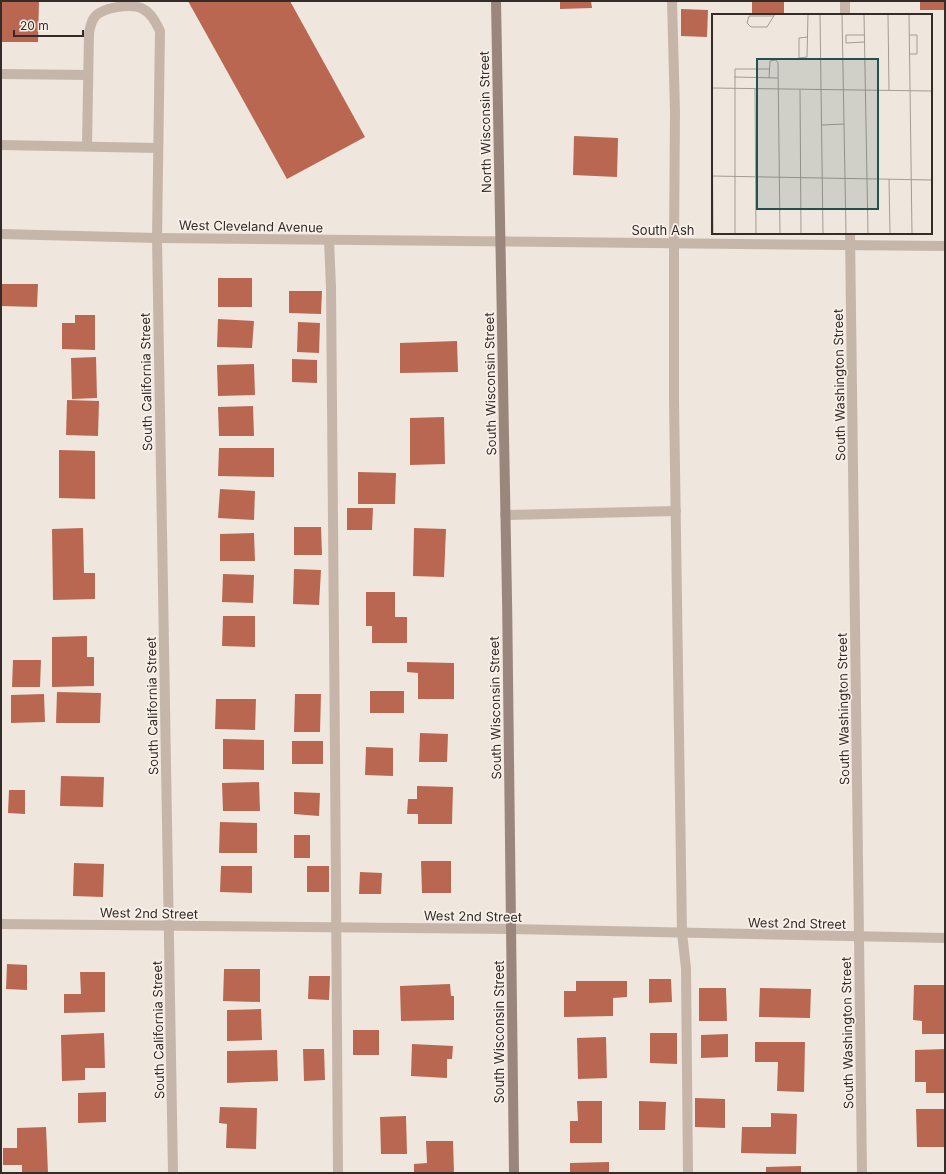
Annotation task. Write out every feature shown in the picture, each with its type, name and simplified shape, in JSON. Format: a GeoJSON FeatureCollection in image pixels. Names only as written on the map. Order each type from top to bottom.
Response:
{"type":"FeatureCollection","features":[{"type":"Feature","properties":{"kind":"street","name":"North Wisconsin Street"},"geometry":{"type":"LineString","coordinates":[[496,1],[501,242]]}},
{"type":"Feature","properties":{"kind":"street"},"geometry":{"type":"LineString","coordinates":[[672,1],[675,112],[674,243],[676,511],[682,933],[686,968],[688,1173]]}},
{"type":"Feature","properties":{"kind":"street"},"geometry":{"type":"LineString","coordinates":[[845,1],[845,14]]}},
{"type":"Feature","properties":{"kind":"street","name":"South California Street"},"geometry":{"type":"LineString","coordinates":[[87,146],[88,33],[94,17],[109,8],[126,7],[142,9],[153,18],[160,31],[157,238],[170,927],[173,1173]]}},
{"type":"Feature","properties":{"kind":"street"},"geometry":{"type":"LineString","coordinates":[[1,74],[88,75]]}},
{"type":"Feature","properties":{"kind":"street"},"geometry":{"type":"LineString","coordinates":[[1,144],[158,148]]}},
{"type":"Feature","properties":{"kind":"street","name":"West Cleveland Avenue"},"geometry":{"type":"LineString","coordinates":[[1,234],[157,238],[501,242]]}},
{"type":"Feature","properties":{"kind":"street","name":"South Washington Street"},"geometry":{"type":"LineString","coordinates":[[850,234],[862,1173]]}},
{"type":"Feature","properties":{"kind":"street"},"geometry":{"type":"LineString","coordinates":[[329,240],[331,288],[338,1173]]}},
{"type":"Feature","properties":{"kind":"street","name":"South Ash"},"geometry":{"type":"LineString","coordinates":[[501,242],[945,246]]}},
{"type":"Feature","properties":{"kind":"street","name":"South Wisconsin Street"},"geometry":{"type":"LineString","coordinates":[[501,242],[514,1173]]}},
{"type":"Feature","properties":{"kind":"street"},"geometry":{"type":"LineString","coordinates":[[505,515],[676,511]]}},
{"type":"Feature","properties":{"kind":"street","name":"West 2nd Street"},"geometry":{"type":"LineString","coordinates":[[1,924],[170,927],[511,929],[945,938]]}},
{"type":"Feature","properties":{"kind":"building"},"geometry":{"type":"Polygon","coordinates":[[[1,1],[39,1],[38,42],[1,42],[1,1]]]}},
{"type":"Feature","properties":{"kind":"building"},"geometry":{"type":"Polygon","coordinates":[[[188,1],[290,1],[365,137],[287,179],[188,1]]]}},
{"type":"Feature","properties":{"kind":"building"},"geometry":{"type":"Polygon","coordinates":[[[560,1],[591,1],[592,8],[560,9],[560,1]]]}},
{"type":"Feature","properties":{"kind":"building"},"geometry":{"type":"Polygon","coordinates":[[[752,1],[784,1],[784,14],[752,14],[752,1]]]}},
{"type":"Feature","properties":{"kind":"building"},"geometry":{"type":"Polygon","coordinates":[[[920,1],[945,1],[945,10],[920,10],[920,1]]]}},
{"type":"Feature","properties":{"kind":"building"},"geometry":{"type":"Polygon","coordinates":[[[681,9],[708,10],[707,37],[681,36],[681,9]]]}},
{"type":"Feature","properties":{"kind":"building"},"geometry":{"type":"Polygon","coordinates":[[[574,136],[618,138],[617,177],[573,175],[574,136]]]}},
{"type":"Feature","properties":{"kind":"building"},"geometry":{"type":"Polygon","coordinates":[[[218,278],[252,278],[252,307],[218,307],[218,278]]]}},
{"type":"Feature","properties":{"kind":"building"},"geometry":{"type":"Polygon","coordinates":[[[1,284],[38,284],[37,307],[1,306],[1,284]]]}},
{"type":"Feature","properties":{"kind":"building"},"geometry":{"type":"Polygon","coordinates":[[[289,291],[322,291],[321,314],[289,313],[289,291]]]}},
{"type":"Feature","properties":{"kind":"building"},"geometry":{"type":"Polygon","coordinates":[[[75,315],[95,315],[95,350],[62,349],[62,323],[75,323],[75,315]]]}},
{"type":"Feature","properties":{"kind":"building"},"geometry":{"type":"Polygon","coordinates":[[[218,319],[254,321],[252,348],[217,347],[218,319]]]}},
{"type":"Feature","properties":{"kind":"building"},"geometry":{"type":"Polygon","coordinates":[[[298,322],[320,323],[319,353],[297,352],[298,322]]]}},
{"type":"Feature","properties":{"kind":"building"},"geometry":{"type":"Polygon","coordinates":[[[457,341],[458,372],[400,373],[400,343],[457,341]]]}},
{"type":"Feature","properties":{"kind":"building"},"geometry":{"type":"Polygon","coordinates":[[[96,357],[97,398],[72,399],[71,358],[96,357]]]}},
{"type":"Feature","properties":{"kind":"building"},"geometry":{"type":"Polygon","coordinates":[[[292,359],[317,360],[317,383],[292,382],[292,359]]]}},
{"type":"Feature","properties":{"kind":"building"},"geometry":{"type":"Polygon","coordinates":[[[254,364],[255,395],[218,396],[217,365],[254,364]]]}},
{"type":"Feature","properties":{"kind":"building"},"geometry":{"type":"Polygon","coordinates":[[[67,400],[99,401],[98,436],[66,435],[67,400]]]}},
{"type":"Feature","properties":{"kind":"building"},"geometry":{"type":"Polygon","coordinates":[[[253,406],[254,436],[219,436],[218,407],[253,406]]]}},
{"type":"Feature","properties":{"kind":"building"},"geometry":{"type":"Polygon","coordinates":[[[444,417],[445,464],[410,465],[410,418],[444,417]]]}},
{"type":"Feature","properties":{"kind":"building"},"geometry":{"type":"Polygon","coordinates":[[[219,448],[274,448],[274,477],[218,476],[219,448]]]}},
{"type":"Feature","properties":{"kind":"building"},"geometry":{"type":"Polygon","coordinates":[[[59,450],[95,451],[95,499],[59,498],[59,450]]]}},
{"type":"Feature","properties":{"kind":"building"},"geometry":{"type":"Polygon","coordinates":[[[358,472],[396,473],[395,504],[358,504],[358,472]]]}},
{"type":"Feature","properties":{"kind":"building"},"geometry":{"type":"Polygon","coordinates":[[[220,489],[255,491],[254,520],[218,518],[220,489]]]}},
{"type":"Feature","properties":{"kind":"building"},"geometry":{"type":"Polygon","coordinates":[[[347,508],[373,508],[372,530],[347,530],[347,508]]]}},
{"type":"Feature","properties":{"kind":"building"},"geometry":{"type":"Polygon","coordinates":[[[294,527],[321,527],[322,555],[294,555],[294,527]]]}},
{"type":"Feature","properties":{"kind":"building"},"geometry":{"type":"Polygon","coordinates":[[[83,528],[84,573],[95,573],[95,599],[53,600],[52,529],[83,528]]]}},
{"type":"Feature","properties":{"kind":"building"},"geometry":{"type":"Polygon","coordinates":[[[414,528],[446,529],[444,577],[413,576],[414,528]]]}},
{"type":"Feature","properties":{"kind":"building"},"geometry":{"type":"Polygon","coordinates":[[[254,533],[255,561],[220,561],[220,534],[254,533]]]}},
{"type":"Feature","properties":{"kind":"building"},"geometry":{"type":"Polygon","coordinates":[[[294,569],[321,570],[319,605],[293,604],[294,569]]]}},
{"type":"Feature","properties":{"kind":"building"},"geometry":{"type":"Polygon","coordinates":[[[223,574],[254,575],[253,603],[222,602],[223,574]]]}},
{"type":"Feature","properties":{"kind":"building"},"geometry":{"type":"Polygon","coordinates":[[[366,592],[395,592],[395,617],[407,617],[407,643],[372,643],[372,626],[366,626],[366,592]]]}},
{"type":"Feature","properties":{"kind":"building"},"geometry":{"type":"Polygon","coordinates":[[[223,616],[255,616],[255,647],[222,646],[223,616]]]}},
{"type":"Feature","properties":{"kind":"building"},"geometry":{"type":"Polygon","coordinates":[[[87,636],[87,657],[94,657],[94,686],[52,687],[52,637],[87,636]]]}},
{"type":"Feature","properties":{"kind":"building"},"geometry":{"type":"Polygon","coordinates":[[[13,660],[41,660],[40,687],[12,687],[13,660]]]}},
{"type":"Feature","properties":{"kind":"building"},"geometry":{"type":"Polygon","coordinates":[[[407,662],[454,663],[454,699],[418,699],[418,673],[407,672],[407,662]]]}},
{"type":"Feature","properties":{"kind":"building"},"geometry":{"type":"Polygon","coordinates":[[[370,691],[404,691],[404,713],[370,713],[370,691]]]}},
{"type":"Feature","properties":{"kind":"building"},"geometry":{"type":"Polygon","coordinates":[[[57,692],[101,693],[100,723],[56,723],[57,692]]]}},
{"type":"Feature","properties":{"kind":"building"},"geometry":{"type":"Polygon","coordinates":[[[44,694],[45,722],[11,723],[11,695],[44,694]]]}},
{"type":"Feature","properties":{"kind":"building"},"geometry":{"type":"Polygon","coordinates":[[[295,694],[321,694],[320,732],[294,732],[295,694]]]}},
{"type":"Feature","properties":{"kind":"building"},"geometry":{"type":"Polygon","coordinates":[[[216,699],[256,699],[255,730],[215,729],[216,699]]]}},
{"type":"Feature","properties":{"kind":"building"},"geometry":{"type":"Polygon","coordinates":[[[420,733],[448,734],[447,762],[419,762],[420,733]]]}},
{"type":"Feature","properties":{"kind":"building"},"geometry":{"type":"Polygon","coordinates":[[[223,739],[264,740],[264,770],[223,769],[223,739]]]}},
{"type":"Feature","properties":{"kind":"building"},"geometry":{"type":"Polygon","coordinates":[[[292,741],[323,741],[323,764],[292,764],[292,741]]]}},
{"type":"Feature","properties":{"kind":"building"},"geometry":{"type":"Polygon","coordinates":[[[366,747],[393,748],[393,776],[365,775],[366,747]]]}},
{"type":"Feature","properties":{"kind":"building"},"geometry":{"type":"Polygon","coordinates":[[[61,776],[104,777],[103,807],[60,806],[61,776]]]}},
{"type":"Feature","properties":{"kind":"building"},"geometry":{"type":"Polygon","coordinates":[[[259,782],[260,811],[223,811],[222,783],[259,782]]]}},
{"type":"Feature","properties":{"kind":"building"},"geometry":{"type":"Polygon","coordinates":[[[417,786],[453,787],[452,824],[418,824],[418,814],[407,814],[408,799],[417,799],[417,786]]]}},
{"type":"Feature","properties":{"kind":"building"},"geometry":{"type":"Polygon","coordinates":[[[9,790],[25,790],[25,814],[8,813],[9,790]]]}},
{"type":"Feature","properties":{"kind":"building"},"geometry":{"type":"Polygon","coordinates":[[[294,792],[320,793],[319,816],[294,814],[294,792]]]}},
{"type":"Feature","properties":{"kind":"building"},"geometry":{"type":"Polygon","coordinates":[[[220,822],[257,823],[257,853],[219,853],[220,822]]]}},
{"type":"Feature","properties":{"kind":"building"},"geometry":{"type":"Polygon","coordinates":[[[294,835],[310,835],[310,858],[294,858],[294,835]]]}},
{"type":"Feature","properties":{"kind":"building"},"geometry":{"type":"Polygon","coordinates":[[[421,861],[451,861],[451,893],[422,893],[421,861]]]}},
{"type":"Feature","properties":{"kind":"building"},"geometry":{"type":"Polygon","coordinates":[[[74,863],[104,864],[103,897],[73,896],[74,863]]]}},
{"type":"Feature","properties":{"kind":"building"},"geometry":{"type":"Polygon","coordinates":[[[221,866],[252,866],[252,893],[220,892],[221,866]]]}},
{"type":"Feature","properties":{"kind":"building"},"geometry":{"type":"Polygon","coordinates":[[[307,866],[329,866],[329,892],[307,892],[307,866]]]}},
{"type":"Feature","properties":{"kind":"building"},"geometry":{"type":"Polygon","coordinates":[[[360,872],[382,873],[381,894],[359,894],[360,872]]]}},
{"type":"Feature","properties":{"kind":"building"},"geometry":{"type":"Polygon","coordinates":[[[7,964],[27,965],[27,990],[6,989],[7,964]]]}},
{"type":"Feature","properties":{"kind":"building"},"geometry":{"type":"Polygon","coordinates":[[[224,969],[260,969],[260,1002],[223,1001],[224,969]]]}},
{"type":"Feature","properties":{"kind":"building"},"geometry":{"type":"Polygon","coordinates":[[[80,972],[105,972],[105,1012],[64,1013],[64,994],[81,994],[80,972]]]}},
{"type":"Feature","properties":{"kind":"building"},"geometry":{"type":"Polygon","coordinates":[[[309,976],[330,976],[329,1000],[308,999],[309,976]]]}},
{"type":"Feature","properties":{"kind":"building"},"geometry":{"type":"Polygon","coordinates":[[[649,979],[671,979],[672,1002],[649,1003],[649,979]]]}},
{"type":"Feature","properties":{"kind":"building"},"geometry":{"type":"Polygon","coordinates":[[[576,981],[627,981],[627,997],[613,998],[613,1016],[564,1017],[564,991],[576,991],[576,981]]]}},
{"type":"Feature","properties":{"kind":"building"},"geometry":{"type":"Polygon","coordinates":[[[450,984],[451,996],[454,996],[454,1020],[401,1021],[400,986],[450,984]]]}},
{"type":"Feature","properties":{"kind":"building"},"geometry":{"type":"Polygon","coordinates":[[[914,985],[945,985],[945,1034],[922,1034],[922,1021],[913,1020],[914,985]]]}},
{"type":"Feature","properties":{"kind":"building"},"geometry":{"type":"Polygon","coordinates":[[[699,988],[726,988],[727,1021],[699,1021],[699,988]]]}},
{"type":"Feature","properties":{"kind":"building"},"geometry":{"type":"Polygon","coordinates":[[[760,988],[811,989],[810,1018],[759,1017],[760,988]]]}},
{"type":"Feature","properties":{"kind":"building"},"geometry":{"type":"Polygon","coordinates":[[[261,1009],[262,1040],[227,1041],[227,1010],[261,1009]]]}},
{"type":"Feature","properties":{"kind":"building"},"geometry":{"type":"Polygon","coordinates":[[[353,1030],[379,1030],[379,1055],[353,1055],[353,1030]]]}},
{"type":"Feature","properties":{"kind":"building"},"geometry":{"type":"Polygon","coordinates":[[[104,1033],[105,1068],[85,1068],[85,1080],[62,1081],[61,1035],[104,1033]]]}},
{"type":"Feature","properties":{"kind":"building"},"geometry":{"type":"Polygon","coordinates":[[[650,1033],[677,1033],[677,1064],[650,1063],[650,1033]]]}},
{"type":"Feature","properties":{"kind":"building"},"geometry":{"type":"Polygon","coordinates":[[[728,1034],[728,1057],[701,1058],[701,1035],[728,1034]]]}},
{"type":"Feature","properties":{"kind":"building"},"geometry":{"type":"Polygon","coordinates":[[[606,1037],[607,1078],[578,1079],[577,1038],[606,1037]]]}},
{"type":"Feature","properties":{"kind":"building"},"geometry":{"type":"Polygon","coordinates":[[[755,1042],[805,1042],[804,1092],[777,1091],[778,1062],[755,1062],[755,1042]]]}},
{"type":"Feature","properties":{"kind":"building"},"geometry":{"type":"Polygon","coordinates":[[[412,1044],[453,1046],[452,1059],[447,1059],[447,1078],[411,1076],[412,1044]]]}},
{"type":"Feature","properties":{"kind":"building"},"geometry":{"type":"Polygon","coordinates":[[[303,1049],[324,1049],[325,1080],[304,1081],[303,1049]]]}},
{"type":"Feature","properties":{"kind":"building"},"geometry":{"type":"Polygon","coordinates":[[[945,1049],[945,1093],[926,1093],[926,1082],[915,1082],[915,1050],[945,1049]]]}},
{"type":"Feature","properties":{"kind":"building"},"geometry":{"type":"Polygon","coordinates":[[[277,1050],[278,1081],[227,1083],[227,1051],[277,1050]]]}},
{"type":"Feature","properties":{"kind":"building"},"geometry":{"type":"Polygon","coordinates":[[[106,1092],[106,1122],[78,1123],[78,1093],[106,1092]]]}},
{"type":"Feature","properties":{"kind":"building"},"geometry":{"type":"Polygon","coordinates":[[[695,1098],[725,1099],[725,1128],[695,1127],[695,1098]]]}},
{"type":"Feature","properties":{"kind":"building"},"geometry":{"type":"Polygon","coordinates":[[[577,1101],[602,1101],[602,1143],[570,1143],[570,1121],[578,1121],[577,1101]]]}},
{"type":"Feature","properties":{"kind":"building"},"geometry":{"type":"Polygon","coordinates":[[[639,1101],[666,1102],[665,1130],[639,1130],[639,1101]]]}},
{"type":"Feature","properties":{"kind":"building"},"geometry":{"type":"Polygon","coordinates":[[[220,1107],[257,1108],[256,1149],[226,1148],[227,1124],[219,1123],[220,1107]]]}},
{"type":"Feature","properties":{"kind":"building"},"geometry":{"type":"Polygon","coordinates":[[[916,1109],[945,1109],[945,1147],[917,1147],[916,1109]]]}},
{"type":"Feature","properties":{"kind":"building"},"geometry":{"type":"Polygon","coordinates":[[[771,1113],[797,1114],[796,1154],[741,1153],[742,1127],[771,1127],[771,1113]]]}},
{"type":"Feature","properties":{"kind":"building"},"geometry":{"type":"Polygon","coordinates":[[[406,1116],[407,1154],[381,1154],[380,1117],[406,1116]]]}},
{"type":"Feature","properties":{"kind":"building"},"geometry":{"type":"Polygon","coordinates":[[[46,1127],[48,1173],[22,1173],[22,1165],[3,1165],[3,1148],[17,1148],[17,1128],[46,1127]]]}},
{"type":"Feature","properties":{"kind":"building"},"geometry":{"type":"Polygon","coordinates":[[[426,1141],[453,1141],[454,1173],[414,1173],[414,1164],[427,1163],[426,1141]]]}},
{"type":"Feature","properties":{"kind":"building"},"geometry":{"type":"Polygon","coordinates":[[[609,1162],[609,1173],[570,1173],[570,1163],[609,1162]]]}},
{"type":"Feature","properties":{"kind":"building"},"geometry":{"type":"Polygon","coordinates":[[[801,1166],[801,1173],[766,1173],[766,1167],[801,1166]]]}}]}
